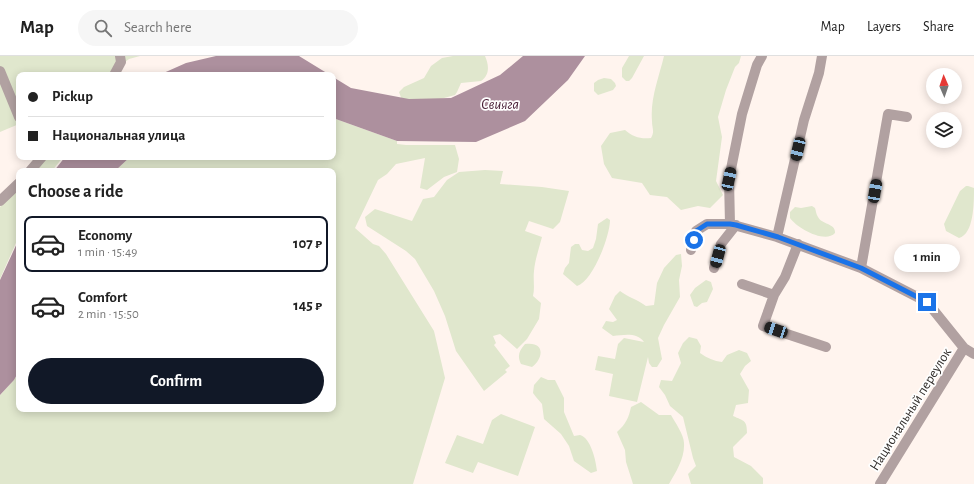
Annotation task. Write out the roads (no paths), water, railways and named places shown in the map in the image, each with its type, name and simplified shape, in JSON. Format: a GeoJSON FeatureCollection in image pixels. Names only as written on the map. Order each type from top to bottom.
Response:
{"type":"FeatureCollection","features":[{"type":"Feature","properties":{"kind":"street"},"geometry":{"type":"LineString","coordinates":[[116,72],[121,62],[120,56]]}},
{"type":"Feature","properties":{"kind":"street"},"geometry":{"type":"LineString","coordinates":[[714,268],[721,244],[733,224],[729,179],[742,114],[757,65],[762,56]]}},
{"type":"Feature","properties":{"kind":"street"},"geometry":{"type":"LineString","coordinates":[[778,237],[804,120],[819,73],[822,56]]}},
{"type":"Feature","properties":{"kind":"street"},"geometry":{"type":"LineString","coordinates":[[0,71],[16,110]]}},
{"type":"Feature","properties":{"kind":"street"},"geometry":{"type":"LineString","coordinates":[[861,268],[888,114],[907,117]]}},
{"type":"Feature","properties":{"kind":"street"},"geometry":{"type":"LineString","coordinates":[[33,168],[39,160]]}},
{"type":"Feature","properties":{"kind":"street"},"geometry":{"type":"LineString","coordinates":[[0,201],[16,186]]}},
{"type":"Feature","properties":{"kind":"street"},"geometry":{"type":"LineString","coordinates":[[691,250],[696,231],[707,224],[733,224],[798,244],[861,268],[927,302],[964,348],[974,354]]}},
{"type":"Feature","properties":{"kind":"street"},"geometry":{"type":"LineString","coordinates":[[798,244],[785,277],[774,295],[763,326],[826,348]]}},
{"type":"Feature","properties":{"kind":"street"},"geometry":{"type":"LineString","coordinates":[[742,284],[774,295]]}},
{"type":"Feature","properties":{"kind":"street","name":"Национальный переулок"},"geometry":{"type":"LineString","coordinates":[[880,484],[964,348]]}},
{"type":"Feature","properties":{"kind":"water"},"geometry":{"type":"Polygon","coordinates":[[[216,56],[299,56],[325,72],[166,72],[186,63],[216,56]]]}},
{"type":"Feature","properties":{"kind":"water","name":"Свияга"},"geometry":{"type":"Polygon","coordinates":[[[523,56],[585,56],[568,80],[525,121],[476,142],[397,141],[336,119],[336,79],[351,88],[409,99],[451,98],[500,75],[523,56]]]}},
{"type":"Feature","properties":{"kind":"water"},"geometry":{"type":"Polygon","coordinates":[[[63,160],[127,160],[118,168],[56,168],[63,160]]]}},
{"type":"Feature","properties":{"kind":"water"},"geometry":{"type":"Polygon","coordinates":[[[16,245],[16,376],[0,395],[0,280],[16,245]]]}}]}
